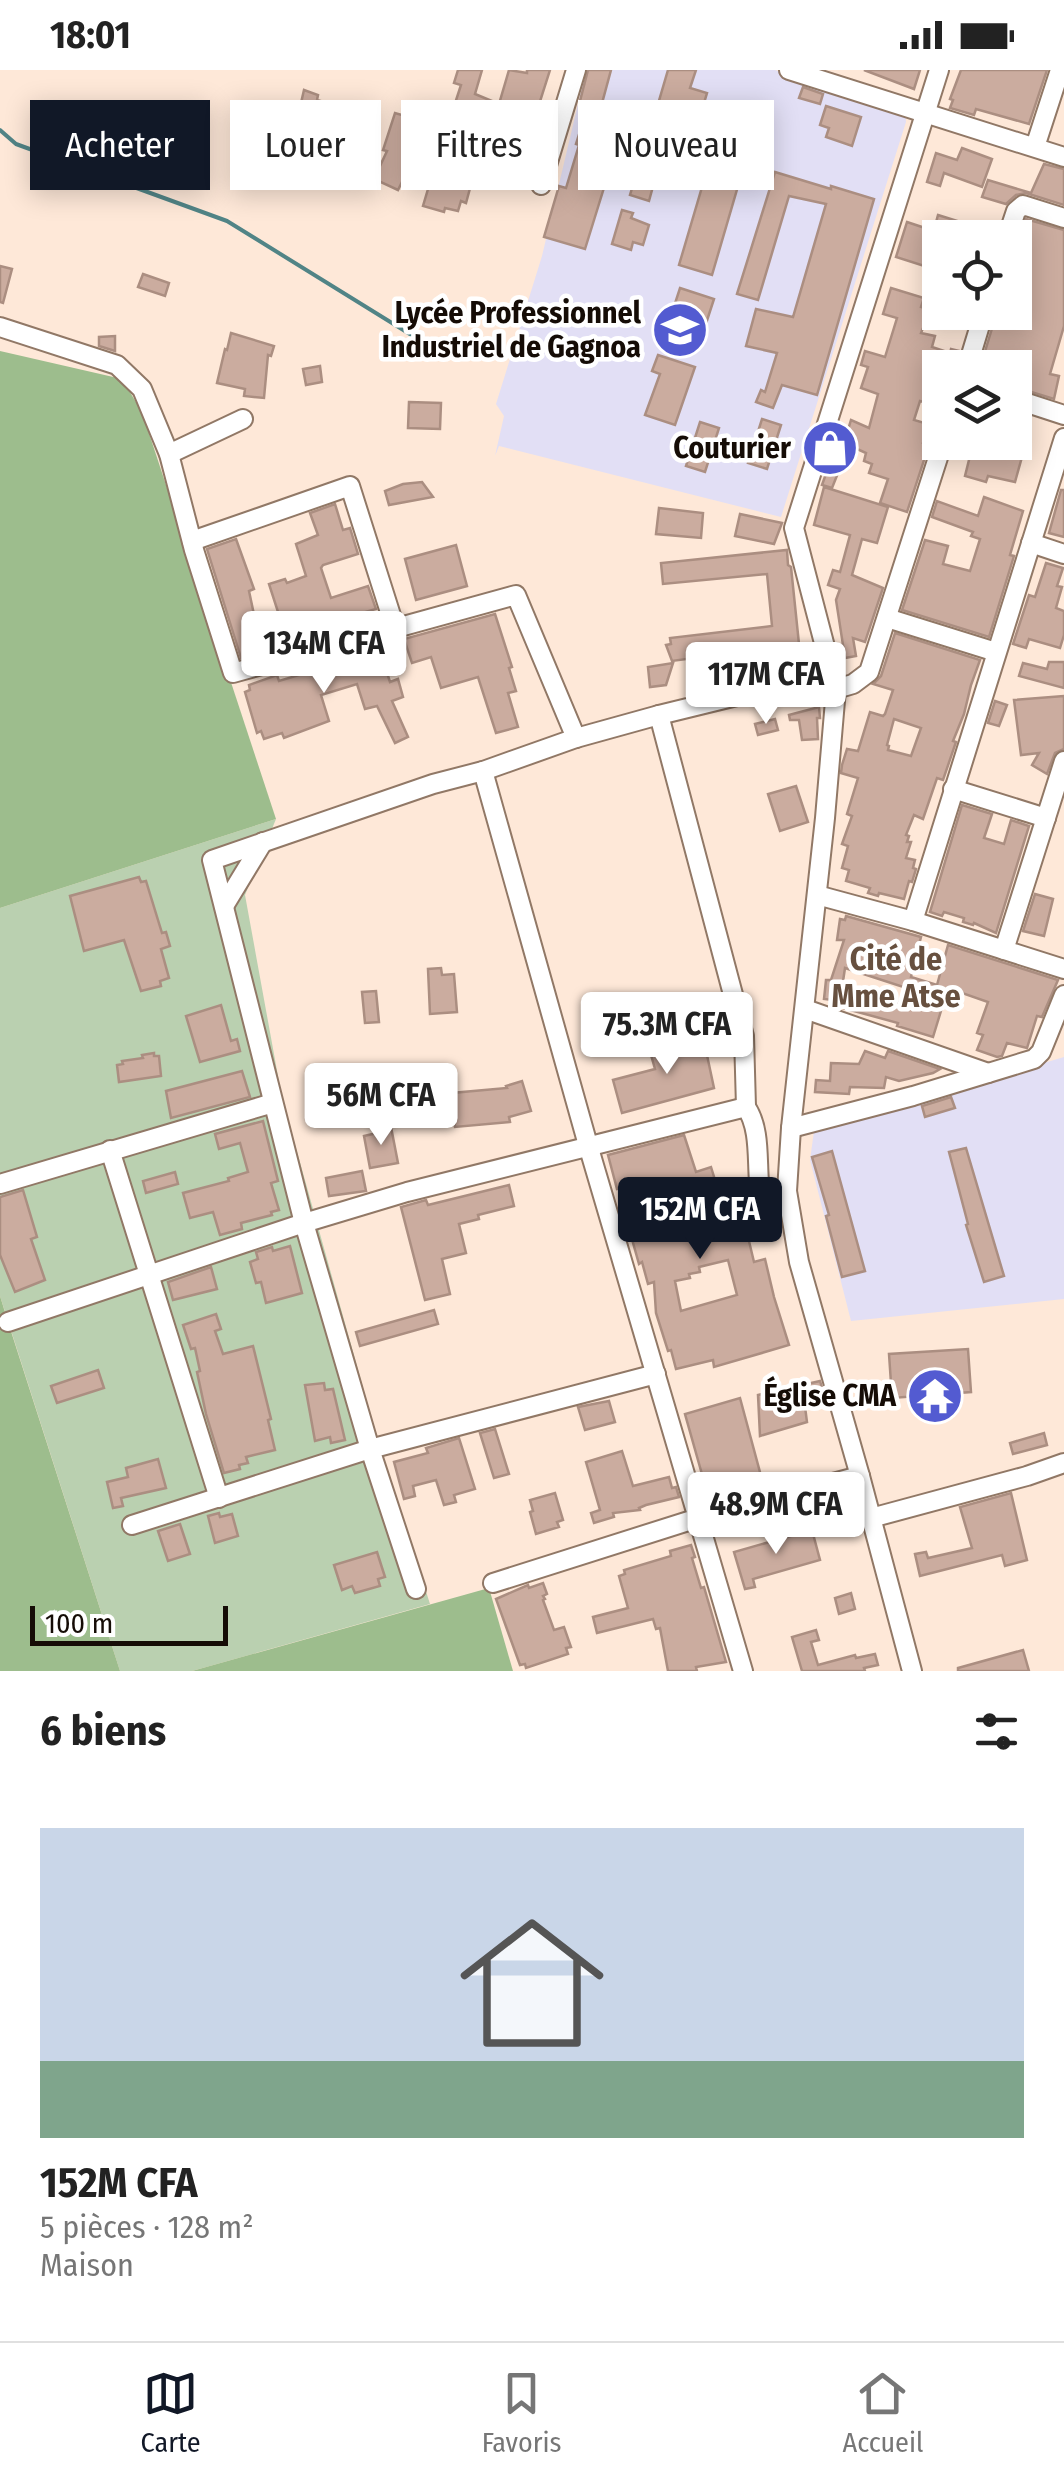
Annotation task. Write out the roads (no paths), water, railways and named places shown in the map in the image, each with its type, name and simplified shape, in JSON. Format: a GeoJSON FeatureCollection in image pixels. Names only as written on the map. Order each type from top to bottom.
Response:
{"type":"FeatureCollection","features":[{"type":"Feature","properties":{"kind":"street"},"geometry":{"type":"LineString","coordinates":[[558,129],[576,70]]}},
{"type":"Feature","properties":{"kind":"street"},"geometry":{"type":"LineString","coordinates":[[788,70],[1064,156]]}},
{"type":"Feature","properties":{"kind":"street"},"geometry":{"type":"LineString","coordinates":[[912,1671],[799,1262],[788,1191],[790,1128],[817,895],[834,681],[794,528],[939,70]]}},
{"type":"Feature","properties":{"kind":"street"},"geometry":{"type":"LineString","coordinates":[[1035,148],[1060,70]]}},
{"type":"Feature","properties":{"kind":"street"},"geometry":{"type":"LineString","coordinates":[[1013,220],[1023,204],[1064,218]]}},
{"type":"Feature","properties":{"kind":"street"},"geometry":{"type":"LineString","coordinates":[[0,328],[117,364],[142,389],[169,454],[233,673],[516,594],[576,738]]}},
{"type":"Feature","properties":{"kind":"street"},"geometry":{"type":"LineString","coordinates":[[1032,405],[1064,415]]}},
{"type":"Feature","properties":{"kind":"street"},"geometry":{"type":"LineString","coordinates":[[169,454],[243,419]]}},
{"type":"Feature","properties":{"kind":"street"},"geometry":{"type":"LineString","coordinates":[[913,921],[1064,438]]}},
{"type":"Feature","properties":{"kind":"street"},"geometry":{"type":"LineString","coordinates":[[416,1589],[370,1449],[304,1223],[212,860],[433,784],[659,715],[834,681],[853,684],[870,672],[937,460]]}},
{"type":"Feature","properties":{"kind":"street"},"geometry":{"type":"LineString","coordinates":[[192,541],[350,486],[395,628]]}},
{"type":"Feature","properties":{"kind":"street"},"geometry":{"type":"LineString","coordinates":[[1031,543],[1064,554]]}},
{"type":"Feature","properties":{"kind":"street"},"geometry":{"type":"LineString","coordinates":[[887,618],[996,652]]}},
{"type":"Feature","properties":{"kind":"street"},"geometry":{"type":"LineString","coordinates":[[659,715],[744,1036],[746,1107],[756,1130],[759,1182],[768,1190],[788,1191]]}},
{"type":"Feature","properties":{"kind":"street"},"geometry":{"type":"LineString","coordinates":[[1004,950],[1064,761]]}},
{"type":"Feature","properties":{"kind":"street"},"geometry":{"type":"LineString","coordinates":[[483,770],[742,1671]]}},
{"type":"Feature","properties":{"kind":"street"},"geometry":{"type":"LineString","coordinates":[[953,789],[1046,818]]}},
{"type":"Feature","properties":{"kind":"street"},"geometry":{"type":"LineString","coordinates":[[224,906],[263,842]]}},
{"type":"Feature","properties":{"kind":"street"},"geometry":{"type":"LineString","coordinates":[[817,895],[913,921],[1064,970]]}},
{"type":"Feature","properties":{"kind":"street"},"geometry":{"type":"LineString","coordinates":[[790,1128],[1034,1059],[1042,1052],[1064,995]]}},
{"type":"Feature","properties":{"kind":"street"},"geometry":{"type":"LineString","coordinates":[[805,1009],[988,1074]]}},
{"type":"Feature","properties":{"kind":"street"},"geometry":{"type":"LineString","coordinates":[[0,1184],[274,1103]]}},
{"type":"Feature","properties":{"kind":"street"},"geometry":{"type":"LineString","coordinates":[[8,1322],[407,1192],[746,1107]]}},
{"type":"Feature","properties":{"kind":"street"},"geometry":{"type":"LineString","coordinates":[[110,1150],[218,1498]]}},
{"type":"Feature","properties":{"kind":"street"},"geometry":{"type":"LineString","coordinates":[[132,1525],[370,1449],[656,1374]]}},
{"type":"Feature","properties":{"kind":"street"},"geometry":{"type":"LineString","coordinates":[[871,1518],[1064,1463]]}},
{"type":"Feature","properties":{"kind":"street"},"geometry":{"type":"LineString","coordinates":[[493,1583],[698,1518],[860,1476]]}},
{"type":"Feature","properties":{"kind":"waterway"},"geometry":{"type":"LineString","coordinates":[[0,130],[16,144],[227,221],[447,357]]}},
{"type":"Feature","properties":{"kind":"place","name":"Lycée Professionnel Industriel de Gagnoa"},"geometry":{"type":"Point","coordinates":[680,330]}},
{"type":"Feature","properties":{"kind":"place","name":"Couturier"},"geometry":{"type":"Point","coordinates":[830,448]}},
{"type":"Feature","properties":{"kind":"place","name":"Église CMA"},"geometry":{"type":"Point","coordinates":[935,1396]}},
{"type":"Feature","properties":{"kind":"district","name":"Cité de Mme Atse"},"geometry":{"type":"Point","coordinates":[896,978]}}]}
